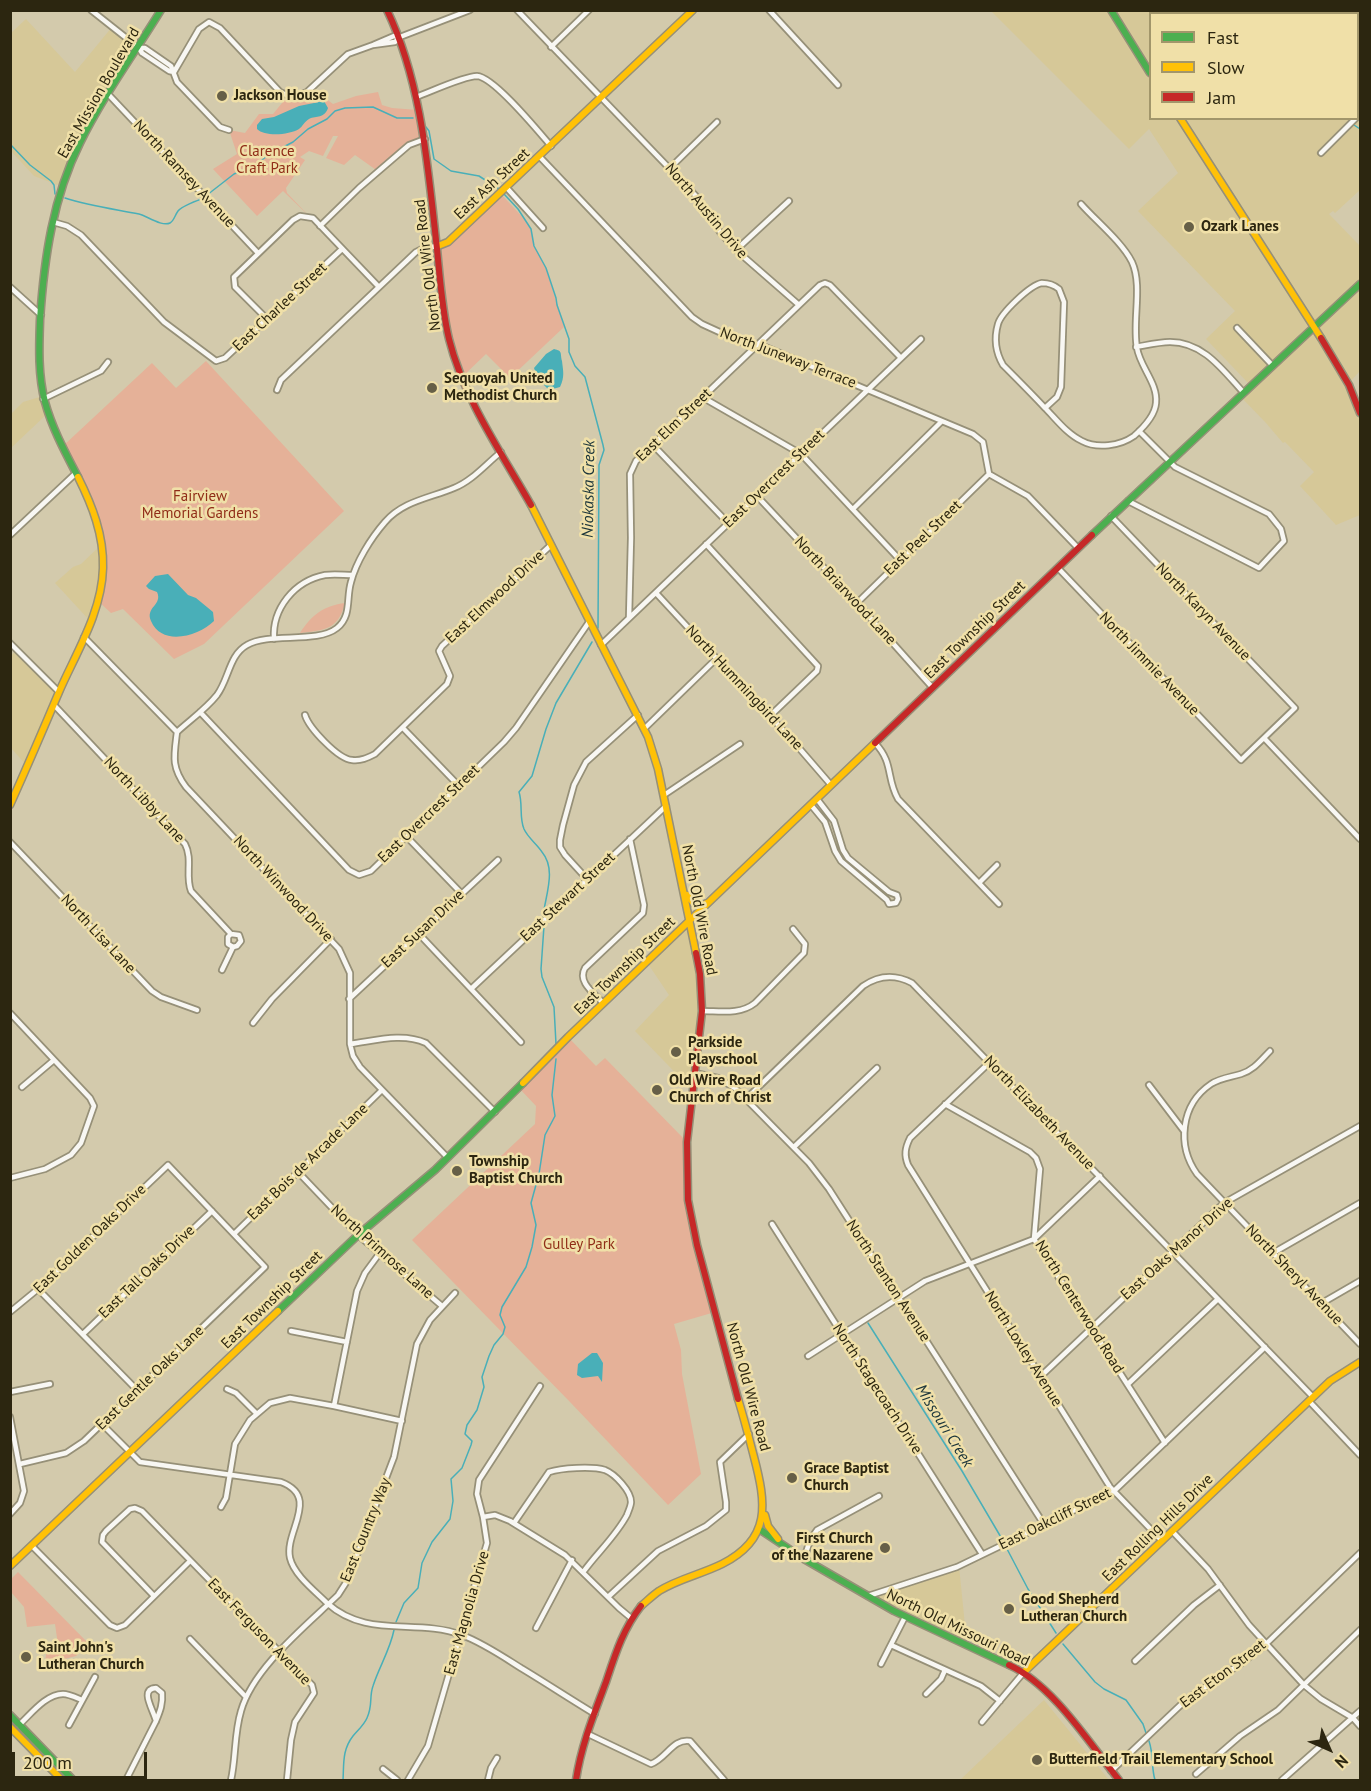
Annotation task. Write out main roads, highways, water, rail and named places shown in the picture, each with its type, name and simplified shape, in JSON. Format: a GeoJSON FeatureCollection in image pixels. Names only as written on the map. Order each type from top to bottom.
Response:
{"type":"FeatureCollection","features":[{"type":"Feature","properties":{"kind":"water"},"geometry":{"type":"Polygon","coordinates":[[[324,101],[328,108],[324,114],[309,119],[295,131],[271,134],[257,129],[262,119],[274,117],[299,106],[324,101]]]}},
{"type":"Feature","properties":{"kind":"water"},"geometry":{"type":"Polygon","coordinates":[[[554,349],[561,353],[563,377],[560,387],[549,390],[538,379],[534,368],[546,354],[554,349]]]}},
{"type":"Feature","properties":{"kind":"water"},"geometry":{"type":"Polygon","coordinates":[[[168,574],[188,595],[196,598],[213,612],[214,621],[199,631],[181,636],[163,634],[156,629],[151,621],[150,612],[158,596],[157,592],[146,586],[155,576],[168,574]]]}},
{"type":"Feature","properties":{"kind":"water"},"geometry":{"type":"Polygon","coordinates":[[[592,1353],[597,1353],[603,1363],[602,1382],[598,1376],[582,1378],[577,1375],[578,1364],[592,1353]]]}},
{"type":"Feature","properties":{"kind":"waterway","name":"Niokaska Creek"},"geometry":{"type":"LineString","coordinates":[[207,195],[234,174],[293,142],[335,111],[345,108],[373,107],[397,118],[413,118]]}},
{"type":"Feature","properties":{"kind":"waterway"},"geometry":{"type":"LineString","coordinates":[[1354,125],[1360,129]]}},
{"type":"Feature","properties":{"kind":"waterway","name":"Niokaska Creek"},"geometry":{"type":"LineString","coordinates":[[426,127],[429,131],[434,159],[451,171],[479,176],[499,189]]}},
{"type":"Feature","properties":{"kind":"waterway","name":"Niokaska Creek"},"geometry":{"type":"LineString","coordinates":[[10,144],[30,165],[51,181],[55,194]]}},
{"type":"Feature","properties":{"kind":"waterway","name":"Niokaska Creek"},"geometry":{"type":"LineString","coordinates":[[504,194],[518,209],[531,229],[534,246],[546,268],[569,339],[569,352],[575,366],[585,377],[603,445],[604,450],[599,465],[598,628]]}},
{"type":"Feature","properties":{"kind":"waterway","name":"Niokaska Creek"},"geometry":{"type":"LineString","coordinates":[[65,198],[139,214],[167,224],[173,221],[180,209],[203,199]]}},
{"type":"Feature","properties":{"kind":"waterway","name":"Niokaska Creek"},"geometry":{"type":"LineString","coordinates":[[543,917],[549,883],[549,867],[542,852],[524,829],[519,792],[532,776],[556,703],[592,642]]}},
{"type":"Feature","properties":{"kind":"waterway","name":"Niokaska Creek"},"geometry":{"type":"LineString","coordinates":[[544,926],[541,969],[554,1007],[556,1044]]}},
{"type":"Feature","properties":{"kind":"waterway","name":"Niokaska Creek"},"geometry":{"type":"LineString","coordinates":[[396,1622],[404,1603],[418,1588],[422,1563],[432,1542],[450,1519],[453,1501],[451,1479],[462,1468],[471,1445],[472,1441],[465,1434],[467,1425],[477,1410],[484,1387],[482,1377],[489,1356],[503,1334],[505,1327],[500,1315],[502,1307],[526,1267],[532,1247],[536,1225],[531,1203],[539,1174],[545,1135],[555,1116],[552,1095],[556,1059]]}},
{"type":"Feature","properties":{"kind":"waterway","name":"Missouri Creek"},"geometry":{"type":"LineString","coordinates":[[868,1323],[962,1471],[1002,1539]]}},
{"type":"Feature","properties":{"kind":"waterway","name":"Missouri Creek"},"geometry":{"type":"LineString","coordinates":[[1006,1547],[1028,1589],[1056,1633]]}},
{"type":"Feature","properties":{"kind":"waterway","name":"Niokaska Creek"},"geometry":{"type":"LineString","coordinates":[[343,1780],[344,1757],[349,1741],[367,1718],[373,1686],[394,1630]]}},
{"type":"Feature","properties":{"kind":"waterway","name":"Missouri Creek"},"geometry":{"type":"LineString","coordinates":[[1063,1644],[1095,1682],[1126,1700],[1143,1724],[1146,1733]]}},
{"type":"Feature","properties":{"kind":"waterway","name":"Missouri Creek"},"geometry":{"type":"LineString","coordinates":[[1149,1741],[1155,1780]]}},
{"type":"Feature","properties":{"kind":"place","name":"Jackson House"},"geometry":{"type":"Point","coordinates":[222,96]}},
{"type":"Feature","properties":{"kind":"place","name":"Ozark Lanes"},"geometry":{"type":"Point","coordinates":[1189,227]}},
{"type":"Feature","properties":{"kind":"place","name":"Sequoyah United Methodist Church"},"geometry":{"type":"Point","coordinates":[432,388]}},
{"type":"Feature","properties":{"kind":"place","name":"Parkside Playschool"},"geometry":{"type":"Point","coordinates":[676,1052]}},
{"type":"Feature","properties":{"kind":"place","name":"Old Wire Road Church of Christ"},"geometry":{"type":"Point","coordinates":[657,1090]}},
{"type":"Feature","properties":{"kind":"place","name":"Township Baptist Church"},"geometry":{"type":"Point","coordinates":[457,1171]}},
{"type":"Feature","properties":{"kind":"place","name":"Grace Baptist Church"},"geometry":{"type":"Point","coordinates":[792,1478]}},
{"type":"Feature","properties":{"kind":"place","name":"First Church of the Nazarene"},"geometry":{"type":"Point","coordinates":[885,1548]}},
{"type":"Feature","properties":{"kind":"place","name":"Good Shepherd Lutheran Church"},"geometry":{"type":"Point","coordinates":[1009,1609]}},
{"type":"Feature","properties":{"kind":"place","name":"Saint John's Lutheran Church"},"geometry":{"type":"Point","coordinates":[26,1657]}},
{"type":"Feature","properties":{"kind":"place","name":"Butterfield Trail Elementary School"},"geometry":{"type":"Point","coordinates":[1037,1760]}},
{"type":"Feature","properties":{"kind":"park label","name":"Clarence Craft Park"},"geometry":{"type":"Point","coordinates":[267,160]}},
{"type":"Feature","properties":{"kind":"park label","name":"Fairview Memorial Gardens"},"geometry":{"type":"Point","coordinates":[200,506]}},
{"type":"Feature","properties":{"kind":"park label","name":"Gulley Park"},"geometry":{"type":"Point","coordinates":[579,1245]}}]}
